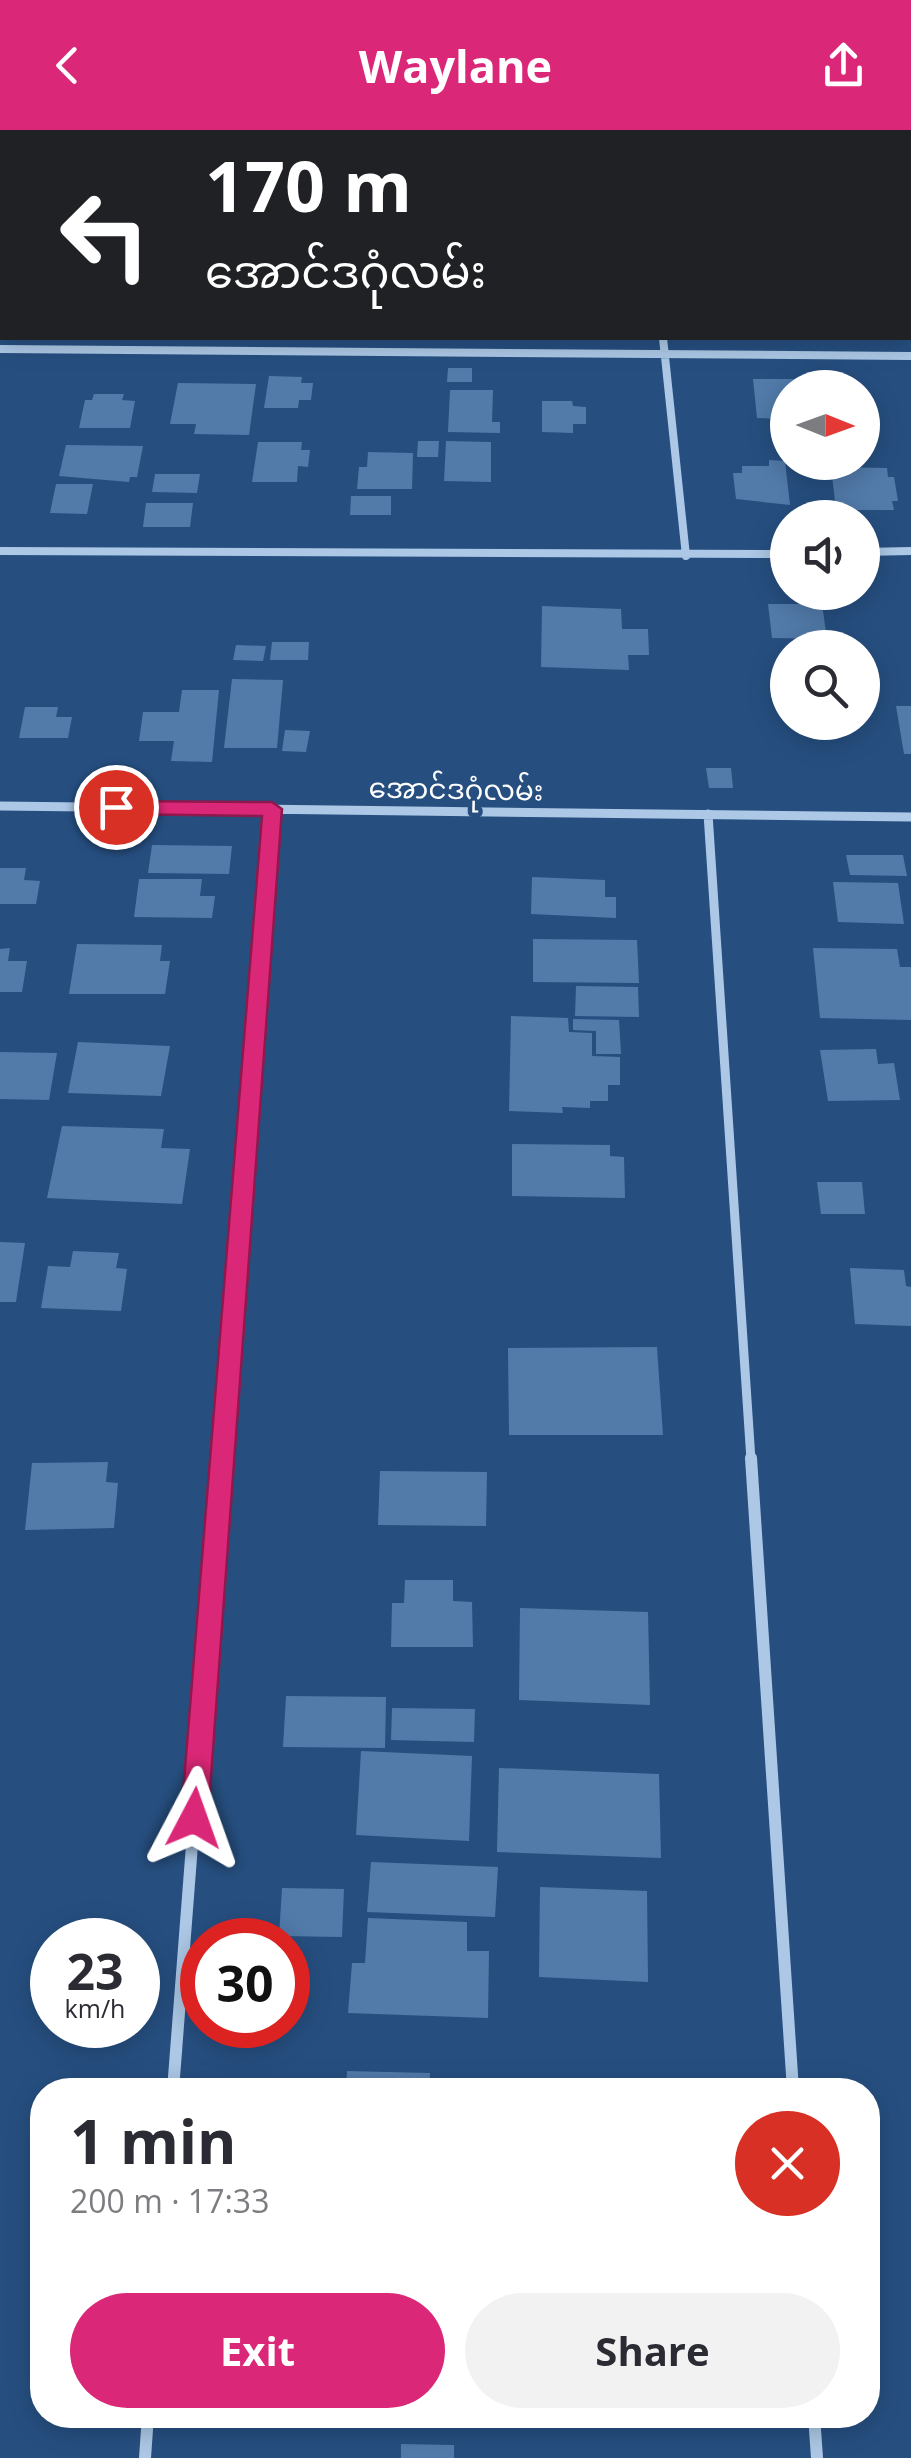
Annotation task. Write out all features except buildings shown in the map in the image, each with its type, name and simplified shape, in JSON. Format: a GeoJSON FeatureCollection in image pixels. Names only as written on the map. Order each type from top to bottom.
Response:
{"type":"FeatureCollection","features":[{"type":"Feature","properties":{"kind":"street"},"geometry":{"type":"LineString","coordinates":[[663,340],[686,556]]}},
{"type":"Feature","properties":{"kind":"street"},"geometry":{"type":"LineString","coordinates":[[0,348],[911,356]]}},
{"type":"Feature","properties":{"kind":"street"},"geometry":{"type":"LineString","coordinates":[[0,551],[770,554]]}},
{"type":"Feature","properties":{"kind":"street"},"geometry":{"type":"LineString","coordinates":[[880,552],[911,551]]}},
{"type":"Feature","properties":{"kind":"street","name":"အောင်ဒဂုံလမ်း"},"geometry":{"type":"LineString","coordinates":[[0,806],[911,817]]}},
{"type":"Feature","properties":{"kind":"street"},"geometry":{"type":"LineString","coordinates":[[175,2078],[272,809]]}},
{"type":"Feature","properties":{"kind":"street"},"geometry":{"type":"LineString","coordinates":[[708,814],[791,2078]]}},
{"type":"Feature","properties":{"kind":"street"},"geometry":{"type":"LineString","coordinates":[[145,2458],[147,2428]]}},
{"type":"Feature","properties":{"kind":"street"},"geometry":{"type":"LineString","coordinates":[[815,2428],[817,2458]]}},
{"type":"Feature","properties":{"kind":"route"},"geometry":{"type":"LineString","coordinates":[[116,807],[272,809],[194,1818]]}}]}
